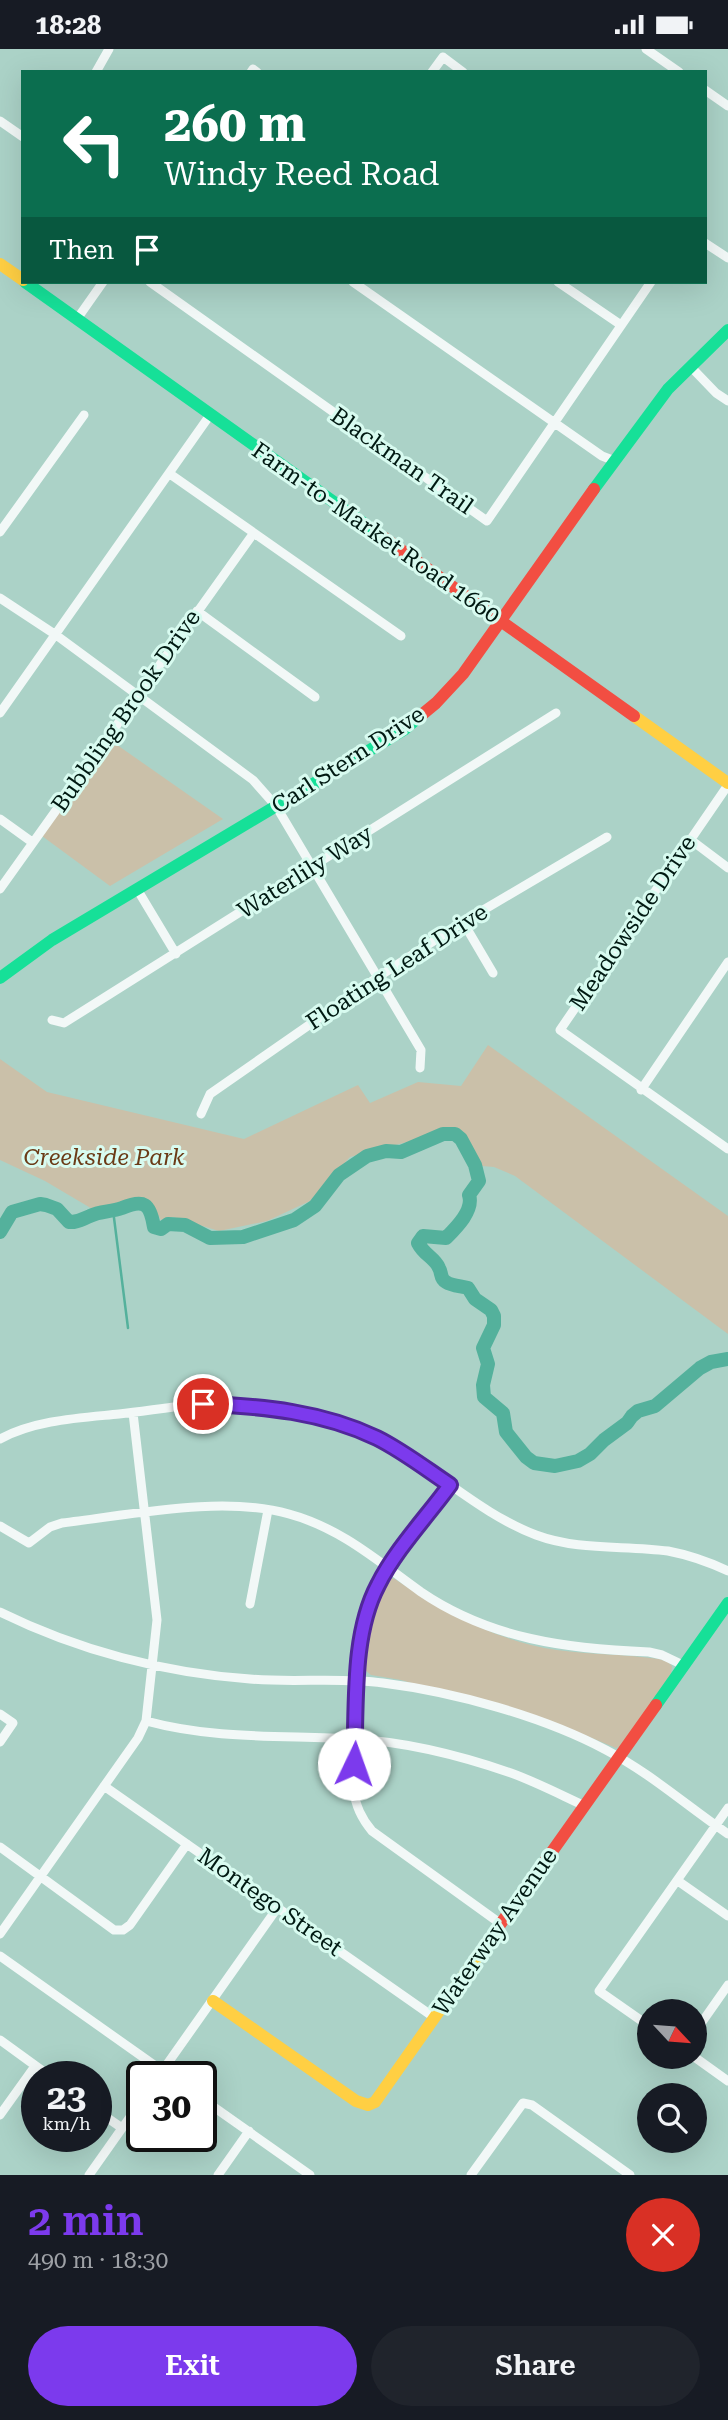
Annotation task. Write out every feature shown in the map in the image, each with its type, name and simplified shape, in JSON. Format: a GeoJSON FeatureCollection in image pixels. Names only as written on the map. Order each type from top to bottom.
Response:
{"type":"FeatureCollection","features":[{"type":"Feature","properties":{"kind":"street"},"geometry":{"type":"LineString","coordinates":[[97,70],[109,49]]}},
{"type":"Feature","properties":{"kind":"street"},"geometry":{"type":"LineString","coordinates":[[646,49],[676,70]]}},
{"type":"Feature","properties":{"kind":"street"},"geometry":{"type":"LineString","coordinates":[[433,70],[443,57],[460,70]]}},
{"type":"Feature","properties":{"kind":"street"},"geometry":{"type":"LineString","coordinates":[[707,91],[728,106]]}},
{"type":"Feature","properties":{"kind":"street"},"geometry":{"type":"LineString","coordinates":[[0,121],[21,136]]}},
{"type":"Feature","properties":{"kind":"street"},"geometry":{"type":"LineString","coordinates":[[707,244],[728,258]]}},
{"type":"Feature","properties":{"kind":"street","name":"Farm-to-Market Road 1660"},"geometry":{"type":"LineString","coordinates":[[0,264],[21,279]]}},
{"type":"Feature","properties":{"kind":"street","name":"Farm-to-Market Road 1660"},"geometry":{"type":"LineString","coordinates":[[28,284],[728,784]]}},
{"type":"Feature","properties":{"kind":"street"},"geometry":{"type":"LineString","coordinates":[[77,319],[102,284]]}},
{"type":"Feature","properties":{"kind":"street","name":"Blackman Trail"},"geometry":{"type":"LineString","coordinates":[[153,284],[487,521],[650,284]]}},
{"type":"Feature","properties":{"kind":"street"},"geometry":{"type":"LineString","coordinates":[[356,284],[602,456],[615,461]]}},
{"type":"Feature","properties":{"kind":"street"},"geometry":{"type":"LineString","coordinates":[[561,284],[621,325]]}},
{"type":"Feature","properties":{"kind":"street","name":"Carl Stern Drive"},"geometry":{"type":"LineString","coordinates":[[0,978],[52,940],[405,729],[436,703],[463,674],[646,416],[690,366],[728,330]]}},
{"type":"Feature","properties":{"kind":"street"},"geometry":{"type":"LineString","coordinates":[[690,366],[716,393],[728,401]]}},
{"type":"Feature","properties":{"kind":"street"},"geometry":{"type":"LineString","coordinates":[[0,532],[84,415]]}},
{"type":"Feature","properties":{"kind":"street"},"geometry":{"type":"LineString","coordinates":[[0,713],[210,415]]}},
{"type":"Feature","properties":{"kind":"street"},"geometry":{"type":"LineString","coordinates":[[170,474],[401,636]]}},
{"type":"Feature","properties":{"kind":"street","name":"Bubbling Brook Drive"},"geometry":{"type":"LineString","coordinates":[[0,889],[253,534]]}},
{"type":"Feature","properties":{"kind":"street"},"geometry":{"type":"LineString","coordinates":[[0,599],[56,635],[253,779],[276,806],[421,1050],[420,1068]]}},
{"type":"Feature","properties":{"kind":"street"},"geometry":{"type":"LineString","coordinates":[[197,611],[315,697]]}},
{"type":"Feature","properties":{"kind":"street","name":"Waterlily Way"},"geometry":{"type":"LineString","coordinates":[[52,1020],[64,1023],[556,713]]}},
{"type":"Feature","properties":{"kind":"street","name":"Meadowside Drive"},"geometry":{"type":"LineString","coordinates":[[727,1145],[641,1090],[560,1030],[728,784]]}},
{"type":"Feature","properties":{"kind":"street"},"geometry":{"type":"LineString","coordinates":[[0,819],[32,842]]}},
{"type":"Feature","properties":{"kind":"street","name":"Floating Leaf Drive"},"geometry":{"type":"LineString","coordinates":[[201,1114],[210,1094],[378,977],[463,922],[607,837]]}},
{"type":"Feature","properties":{"kind":"street"},"geometry":{"type":"LineString","coordinates":[[691,840],[728,868]]}},
{"type":"Feature","properties":{"kind":"street"},"geometry":{"type":"LineString","coordinates":[[137,889],[176,954]]}},
{"type":"Feature","properties":{"kind":"street"},"geometry":{"type":"LineString","coordinates":[[463,922],[493,973]]}},
{"type":"Feature","properties":{"kind":"street"},"geometry":{"type":"LineString","coordinates":[[641,1090],[728,962]]}},
{"type":"Feature","properties":{"kind":"street"},"geometry":{"type":"LineString","coordinates":[[0,1439],[13,1431],[47,1423],[203,1404],[283,1409],[315,1416],[376,1438],[512,1525],[540,1537],[584,1546],[668,1551],[728,1571]]}},
{"type":"Feature","properties":{"kind":"street"},"geometry":{"type":"LineString","coordinates":[[0,1934],[138,1738],[146,1721],[157,1620],[133,1413]]}},
{"type":"Feature","properties":{"kind":"street"},"geometry":{"type":"LineString","coordinates":[[450,1485],[389,1567],[373,1595],[362,1628],[353,1789],[362,1820],[372,1831],[501,1924]]}},
{"type":"Feature","properties":{"kind":"street"},"geometry":{"type":"LineString","coordinates":[[0,1526],[29,1543],[50,1527],[62,1523],[206,1506],[289,1514],[337,1533],[450,1609],[503,1632],[568,1647],[662,1654],[683,1665]]}},
{"type":"Feature","properties":{"kind":"street"},"geometry":{"type":"LineString","coordinates":[[250,1604],[268,1510]]}},
{"type":"Feature","properties":{"kind":"street","name":"Waterway Avenue"},"geometry":{"type":"LineString","coordinates":[[213,2000],[356,2101],[368,2105],[375,2102],[728,1603]]}},
{"type":"Feature","properties":{"kind":"street"},"geometry":{"type":"LineString","coordinates":[[0,1612],[65,1640],[197,1674],[251,1680],[358,1680],[480,1703],[555,1728],[619,1758],[652,1778],[728,1835]]}},
{"type":"Feature","properties":{"kind":"street"},"geometry":{"type":"LineString","coordinates":[[0,1714],[13,1723],[0,1742]]}},
{"type":"Feature","properties":{"kind":"street"},"geometry":{"type":"LineString","coordinates":[[146,1721],[204,1733],[262,1738],[356,1739],[436,1751],[513,1773],[585,1806]]}},
{"type":"Feature","properties":{"kind":"street","name":"Montego Street"},"geometry":{"type":"LineString","coordinates":[[104,1786],[435,2018]]}},
{"type":"Feature","properties":{"kind":"street"},"geometry":{"type":"LineString","coordinates":[[637,2018],[599,1991],[728,1808]]}},
{"type":"Feature","properties":{"kind":"street"},"geometry":{"type":"LineString","coordinates":[[0,1847],[114,1930],[123,1930],[130,1925],[187,1844]]}},
{"type":"Feature","properties":{"kind":"street"},"geometry":{"type":"LineString","coordinates":[[678,1881],[728,1916]]}},
{"type":"Feature","properties":{"kind":"street"},"geometry":{"type":"LineString","coordinates":[[169,2061],[278,1907]]}},
{"type":"Feature","properties":{"kind":"street"},"geometry":{"type":"LineString","coordinates":[[0,1956],[142,2061]]}},
{"type":"Feature","properties":{"kind":"street"},"geometry":{"type":"LineString","coordinates":[[707,2015],[728,1985]]}},
{"type":"Feature","properties":{"kind":"street"},"geometry":{"type":"LineString","coordinates":[[0,2040],[28,2061]]}},
{"type":"Feature","properties":{"kind":"street"},"geometry":{"type":"LineString","coordinates":[[707,2066],[728,2081]]}},
{"type":"Feature","properties":{"kind":"street"},"geometry":{"type":"LineString","coordinates":[[0,2115],[21,2086]]}},
{"type":"Feature","properties":{"kind":"street"},"geometry":{"type":"LineString","coordinates":[[471,2175],[523,2103],[532,2105],[630,2175]]}},
{"type":"Feature","properties":{"kind":"street"},"geometry":{"type":"LineString","coordinates":[[217,2109],[310,2175]]}},
{"type":"Feature","properties":{"kind":"street"},"geometry":{"type":"LineString","coordinates":[[112,2121],[122,2128]]}},
{"type":"Feature","properties":{"kind":"street"},"geometry":{"type":"LineString","coordinates":[[89,2175],[126,2122]]}},
{"type":"Feature","properties":{"kind":"street"},"geometry":{"type":"LineString","coordinates":[[218,2175],[249,2131]]}},
{"type":"Feature","properties":{"kind":"green space"},"geometry":{"type":"Polygon","coordinates":[[[110,740],[223,819],[110,886],[42,836],[110,740]]]}},
{"type":"Feature","properties":{"kind":"green space","name":"Creekside Park"},"geometry":{"type":"Polygon","coordinates":[[[488,1045],[728,1216],[728,1334],[515,1176],[494,1167],[482,1166],[457,1129],[350,1157],[310,1201],[267,1221],[219,1231],[173,1217],[161,1220],[149,1200],[128,1201],[94,1210],[45,1181],[0,1160],[0,1059],[47,1092],[244,1139],[358,1085],[370,1103],[418,1082],[461,1086],[488,1045]]]}},
{"type":"Feature","properties":{"kind":"green space"},"geometry":{"type":"Polygon","coordinates":[[[391,1578],[452,1614],[513,1640],[557,1650],[659,1659],[672,1666],[671,1674],[621,1746],[616,1748],[575,1731],[401,1680],[371,1675],[364,1665],[370,1618],[378,1595],[391,1578]]]}},
{"type":"Feature","properties":{"kind":"waterway"},"geometry":{"type":"LineString","coordinates":[[0,1232],[12,1212],[40,1204],[57,1209],[69,1222],[141,1204],[148,1208],[154,1227],[161,1229],[168,1224],[185,1225],[210,1238],[243,1237],[294,1220],[315,1206],[339,1175],[367,1156],[386,1151],[401,1152],[443,1134],[455,1134],[461,1139],[475,1165],[479,1181],[469,1195],[467,1212],[450,1234],[446,1238],[423,1236],[418,1243],[437,1265],[444,1281],[468,1288],[475,1299],[491,1310],[494,1325],[483,1348],[488,1364],[483,1385],[484,1397],[503,1413],[506,1432],[526,1457],[534,1463],[555,1466],[578,1461],[590,1454],[638,1411],[655,1406],[700,1368],[711,1362],[728,1359]]}},
{"type":"Feature","properties":{"kind":"waterway"},"geometry":{"type":"LineString","coordinates":[[113,1210],[128,1328]]}},
{"type":"Feature","properties":{"kind":"traffic: fast"},"geometry":{"type":"LineString","coordinates":[[28,284],[383,537]]}},
{"type":"Feature","properties":{"kind":"traffic: fast"},"geometry":{"type":"LineString","coordinates":[[594,489],[668,389],[728,330]]}},
{"type":"Feature","properties":{"kind":"traffic: fast"},"geometry":{"type":"LineString","coordinates":[[0,978],[52,940],[405,729],[419,717]]}},
{"type":"Feature","properties":{"kind":"traffic: fast"},"geometry":{"type":"LineString","coordinates":[[656,1705],[728,1603]]}},
{"type":"Feature","properties":{"kind":"traffic: slow"},"geometry":{"type":"LineString","coordinates":[[0,264],[21,279]]}},
{"type":"Feature","properties":{"kind":"traffic: slow"},"geometry":{"type":"LineString","coordinates":[[634,716],[728,783]]}},
{"type":"Feature","properties":{"kind":"traffic: slow"},"geometry":{"type":"LineString","coordinates":[[213,2001],[356,2101],[368,2105],[375,2102],[480,1953]]}},
{"type":"Feature","properties":{"kind":"traffic: jam"},"geometry":{"type":"LineString","coordinates":[[419,717],[463,674],[594,489]]}},
{"type":"Feature","properties":{"kind":"traffic: jam"},"geometry":{"type":"LineString","coordinates":[[383,537],[634,716]]}},
{"type":"Feature","properties":{"kind":"traffic: jam"},"geometry":{"type":"LineString","coordinates":[[480,1953],[656,1705]]}},
{"type":"Feature","properties":{"kind":"route"},"geometry":{"type":"LineString","coordinates":[[203,1404],[283,1409],[347,1426],[400,1451],[450,1485],[389,1567],[377,1585],[370,1604],[362,1628],[354,1764]]}}]}
